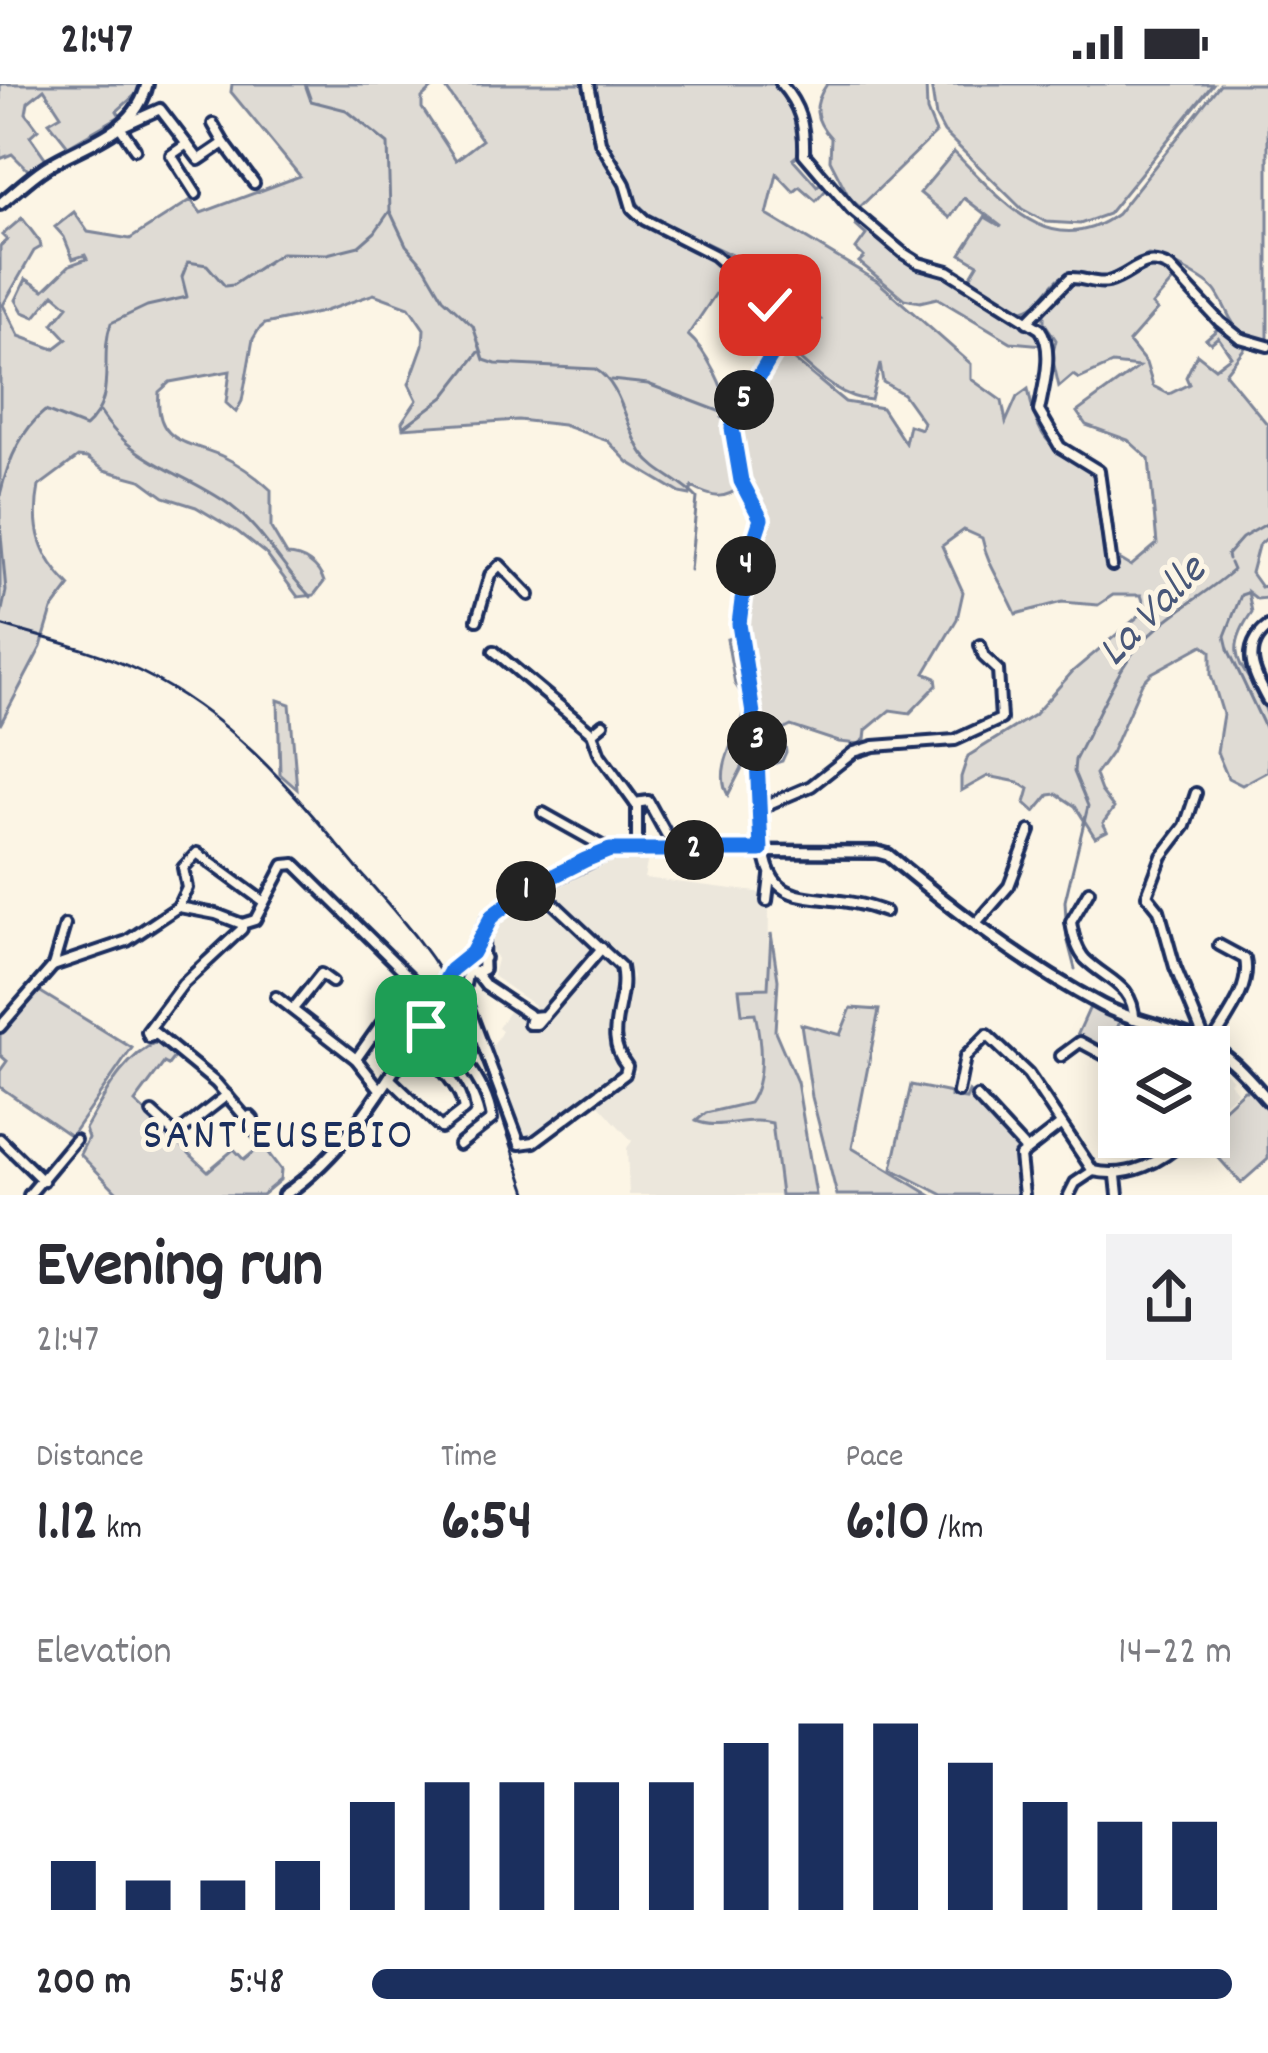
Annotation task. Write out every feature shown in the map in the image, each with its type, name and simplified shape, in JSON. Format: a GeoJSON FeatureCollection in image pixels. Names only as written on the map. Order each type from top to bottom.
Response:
{"type":"FeatureCollection","features":[{"type":"Feature","properties":{"kind":"street"},"geometry":{"type":"LineString","coordinates":[[135,120],[147,84]]}},
{"type":"Feature","properties":{"kind":"street"},"geometry":{"type":"LineString","coordinates":[[589,84],[600,142],[625,184],[632,208],[645,220],[714,255],[770,305],[780,331],[781,340],[732,428],[741,481],[761,519],[747,562],[739,624],[756,733],[761,850],[770,876],[783,890],[800,898],[850,899],[885,912]]}},
{"type":"Feature","properties":{"kind":"street"},"geometry":{"type":"LineString","coordinates":[[781,84],[799,109],[805,130],[804,154],[852,209],[919,263],[948,271],[1047,338],[1048,383],[1039,411],[1060,447],[1100,475],[1112,566]]}},
{"type":"Feature","properties":{"kind":"street"},"geometry":{"type":"LineString","coordinates":[[0,204],[39,171],[160,109],[199,160],[224,143]]}},
{"type":"Feature","properties":{"kind":"street"},"geometry":{"type":"LineString","coordinates":[[213,124],[254,183]]}},
{"type":"Feature","properties":{"kind":"street"},"geometry":{"type":"LineString","coordinates":[[120,128],[134,149]]}},
{"type":"Feature","properties":{"kind":"street"},"geometry":{"type":"LineString","coordinates":[[183,140],[171,155],[196,194]]}},
{"type":"Feature","properties":{"kind":"street"},"geometry":{"type":"LineString","coordinates":[[1028,322],[1070,278],[1105,283],[1144,261],[1156,261],[1170,268],[1240,338],[1268,346]]}},
{"type":"Feature","properties":{"kind":"street"},"geometry":{"type":"LineString","coordinates":[[477,620],[490,575],[500,566],[529,595]]}},
{"type":"Feature","properties":{"kind":"street"},"geometry":{"type":"LineString","coordinates":[[1268,627],[1254,643],[1251,660],[1268,700]]}},
{"type":"Feature","properties":{"kind":"street"},"geometry":{"type":"LineString","coordinates":[[762,810],[811,786],[854,752],[874,746],[944,742],[1000,718],[998,670],[984,657],[980,645]]}},
{"type":"Feature","properties":{"kind":"street"},"geometry":{"type":"LineString","coordinates":[[494,650],[592,733],[600,755],[635,803],[640,831],[637,850]]}},
{"type":"Feature","properties":{"kind":"street"},"geometry":{"type":"LineString","coordinates":[[592,733],[603,724]]}},
{"type":"Feature","properties":{"kind":"street"},"geometry":{"type":"LineString","coordinates":[[1196,793],[1185,826],[1162,856],[1147,895],[1159,910],[1199,1026]]}},
{"type":"Feature","properties":{"kind":"street"},"geometry":{"type":"LineString","coordinates":[[635,803],[648,801],[675,850]]}},
{"type":"Feature","properties":{"kind":"street"},"geometry":{"type":"LineString","coordinates":[[543,813],[610,850]]}},
{"type":"Feature","properties":{"kind":"street"},"geometry":{"type":"LineString","coordinates":[[974,926],[1009,886],[1030,831]]}},
{"type":"Feature","properties":{"kind":"street"},"geometry":{"type":"LineString","coordinates":[[536,887],[621,967],[624,977],[614,1036],[627,1070],[601,1095],[526,1145],[515,1137],[465,993],[492,916],[536,887],[610,850],[887,855],[974,926],[1099,1004],[1152,1026]]}},
{"type":"Feature","properties":{"kind":"street"},"geometry":{"type":"LineString","coordinates":[[53,965],[127,941],[178,907],[187,888],[183,868],[197,853],[264,902]]}},
{"type":"Feature","properties":{"kind":"street"},"geometry":{"type":"LineString","coordinates":[[263,1142],[227,1094],[152,1032],[183,984],[242,926],[252,923],[284,865],[295,864],[434,1001]]}},
{"type":"Feature","properties":{"kind":"street"},"geometry":{"type":"LineString","coordinates":[[767,901],[770,876]]}},
{"type":"Feature","properties":{"kind":"street"},"geometry":{"type":"LineString","coordinates":[[1089,891],[1071,922],[1075,942],[1084,959],[1121,985],[1132,1001],[1134,1021]]}},
{"type":"Feature","properties":{"kind":"street"},"geometry":{"type":"LineString","coordinates":[[178,907],[216,914],[242,926]]}},
{"type":"Feature","properties":{"kind":"street"},"geometry":{"type":"LineString","coordinates":[[0,1028],[53,965],[65,925]]}},
{"type":"Feature","properties":{"kind":"street"},"geometry":{"type":"LineString","coordinates":[[1218,1026],[1234,1004],[1247,969],[1245,958],[1220,945]]}},
{"type":"Feature","properties":{"kind":"street"},"geometry":{"type":"LineString","coordinates":[[544,1016],[602,948]]}},
{"type":"Feature","properties":{"kind":"street"},"geometry":{"type":"LineString","coordinates":[[284,1195],[342,1143],[412,1040],[447,976],[474,965]]}},
{"type":"Feature","properties":{"kind":"street"},"geometry":{"type":"LineString","coordinates":[[474,965],[494,990],[528,1014]]}},
{"type":"Feature","properties":{"kind":"street"},"geometry":{"type":"LineString","coordinates":[[311,967],[332,982]]}},
{"type":"Feature","properties":{"kind":"street"},"geometry":{"type":"LineString","coordinates":[[293,1009],[321,974]]}},
{"type":"Feature","properties":{"kind":"street"},"geometry":{"type":"LineString","coordinates":[[276,997],[356,1059],[379,1088]]}},
{"type":"Feature","properties":{"kind":"street"},"geometry":{"type":"LineString","coordinates":[[356,1059],[383,1021]]}},
{"type":"Feature","properties":{"kind":"street"},"geometry":{"type":"LineString","coordinates":[[422,1023],[447,1040],[489,1102],[492,1119],[459,1145]]}},
{"type":"Feature","properties":{"kind":"street"},"geometry":{"type":"LineString","coordinates":[[958,1092],[964,1057],[987,1035],[1028,1074],[1093,1171],[1116,1176],[1160,1158]]}},
{"type":"Feature","properties":{"kind":"street"},"geometry":{"type":"LineString","coordinates":[[388,1076],[441,1128],[464,1110],[464,1101],[445,1074],[412,1040]]}},
{"type":"Feature","properties":{"kind":"street"},"geometry":{"type":"LineString","coordinates":[[1060,1056],[1080,1042],[1098,1052]]}},
{"type":"Feature","properties":{"kind":"street"},"geometry":{"type":"LineString","coordinates":[[1230,1065],[1268,1100]]}},
{"type":"Feature","properties":{"kind":"street"},"geometry":{"type":"LineString","coordinates":[[152,1113],[176,1135],[227,1094]]}},
{"type":"Feature","properties":{"kind":"street"},"geometry":{"type":"LineString","coordinates":[[977,1097],[1026,1150]]}},
{"type":"Feature","properties":{"kind":"street"},"geometry":{"type":"LineString","coordinates":[[1024,1195],[1020,1158],[1060,1125]]}},
{"type":"Feature","properties":{"kind":"street"},"geometry":{"type":"LineString","coordinates":[[0,1139],[43,1181]]}},
{"type":"Feature","properties":{"kind":"street"},"geometry":{"type":"LineString","coordinates":[[28,1195],[75,1140]]}},
{"type":"Feature","properties":{"kind":"street"},"geometry":{"type":"LineString","coordinates":[[1069,1195],[1075,1183],[1093,1171]]}},
{"type":"Feature","properties":{"kind":"street"},"geometry":{"type":"LineString","coordinates":[[1116,1176],[1118,1195]]}},
{"type":"Feature","properties":{"kind":"shaded area"},"geometry":{"type":"Polygon","coordinates":[[[0,84],[137,84],[141,90],[117,111],[120,116],[68,146],[49,122],[61,115],[44,89],[28,102],[26,113],[38,129],[30,136],[46,159],[30,172],[12,154],[0,159],[0,84]]]}},
{"type":"Feature","properties":{"kind":"shaded area"},"geometry":{"type":"Polygon","coordinates":[[[232,84],[437,84],[422,98],[422,108],[456,160],[482,140],[443,84],[586,84],[600,151],[624,187],[624,202],[633,215],[713,258],[729,274],[688,335],[719,381],[729,412],[722,418],[734,428],[781,349],[845,402],[882,408],[905,443],[909,425],[921,429],[923,422],[903,394],[883,382],[880,364],[871,400],[835,388],[785,346],[795,336],[808,347],[813,340],[809,336],[821,320],[812,313],[807,319],[795,308],[802,297],[796,300],[769,280],[758,292],[717,252],[736,257],[647,215],[607,144],[593,84],[775,84],[793,113],[800,153],[793,159],[826,190],[816,201],[800,187],[794,192],[777,174],[767,215],[877,281],[971,364],[971,379],[1002,401],[1006,422],[1017,397],[1028,389],[1048,441],[1094,473],[1106,551],[1131,566],[1157,544],[1149,459],[1128,440],[1086,425],[1077,412],[1139,367],[1112,364],[1079,379],[1073,375],[1059,387],[1052,356],[1056,340],[1044,322],[1044,311],[1069,283],[1107,287],[1148,265],[1164,270],[1174,280],[1152,305],[1157,310],[1129,342],[1146,363],[1153,386],[1169,394],[1189,384],[1186,377],[1197,354],[1215,368],[1231,356],[1218,337],[1211,343],[1206,339],[1220,327],[1247,345],[1225,373],[1268,425],[1268,537],[1258,546],[1251,573],[1261,587],[1268,585],[1268,598],[1257,599],[1248,592],[1252,612],[1237,643],[1237,655],[1267,714],[1268,771],[1242,785],[1228,778],[1217,752],[1223,714],[1211,675],[1211,651],[1203,645],[1142,683],[1111,753],[1095,775],[1114,808],[1103,823],[1107,831],[1095,837],[1075,806],[1057,794],[1049,795],[1035,812],[1025,803],[1029,789],[1018,782],[988,776],[961,791],[968,756],[1034,715],[1073,671],[1146,610],[1141,595],[1113,595],[1098,605],[1062,602],[1016,614],[982,538],[964,530],[942,546],[963,592],[957,619],[925,673],[936,678],[937,685],[910,713],[890,710],[866,730],[859,744],[791,726],[783,730],[786,752],[782,761],[770,765],[763,747],[752,748],[728,795],[726,761],[747,701],[735,684],[727,639],[735,637],[735,615],[764,519],[744,485],[719,496],[692,487],[690,495],[680,493],[628,462],[608,441],[563,425],[518,420],[403,428],[417,400],[409,384],[424,329],[409,307],[374,294],[259,329],[236,412],[226,403],[230,371],[170,382],[159,392],[162,422],[176,438],[230,460],[271,490],[271,528],[287,555],[304,559],[318,571],[324,582],[314,595],[298,597],[266,554],[196,507],[78,457],[39,486],[40,541],[51,564],[70,586],[52,610],[41,647],[0,725],[0,246],[7,240],[2,235],[22,218],[40,242],[3,305],[19,336],[54,349],[67,339],[53,324],[68,306],[54,294],[35,317],[23,312],[16,300],[26,279],[44,290],[70,265],[87,259],[85,255],[73,259],[55,227],[74,212],[88,232],[130,239],[191,200],[201,213],[300,176],[231,92],[232,84]]]}},
{"type":"Feature","properties":{"kind":"shaded area"},"geometry":{"type":"Polygon","coordinates":[[[827,84],[926,84],[927,111],[936,133],[860,207],[850,199],[830,160],[831,138],[818,119],[817,106],[827,84]]]}},
{"type":"Feature","properties":{"kind":"shaded area"},"geometry":{"type":"Polygon","coordinates":[[[931,84],[1213,84],[1108,214],[1080,224],[1046,222],[1022,209],[944,132],[936,117],[931,84]]]}},
{"type":"Feature","properties":{"kind":"shaded area"},"geometry":{"type":"Polygon","coordinates":[[[1220,84],[1268,84],[1268,342],[1239,331],[1204,281],[1148,255],[1104,278],[1066,274],[1036,304],[1021,310],[969,279],[978,264],[961,254],[985,217],[1002,227],[964,198],[950,218],[920,193],[954,152],[1027,219],[1069,232],[1092,228],[1117,214],[1220,84]]]}},
{"type":"Feature","properties":{"kind":"shaded area"},"geometry":{"type":"Polygon","coordinates":[[[857,219],[892,252],[949,276],[1036,331],[1043,345],[1011,342],[937,298],[904,299],[859,262],[864,257],[856,249],[866,235],[856,226],[857,219]]]}},
{"type":"Feature","properties":{"kind":"shaded area"},"geometry":{"type":"Polygon","coordinates":[[[278,700],[290,704],[297,789],[280,774],[278,700]]]}},
{"type":"Feature","properties":{"kind":"shaded area"},"geometry":{"type":"Polygon","coordinates":[[[648,858],[644,878],[757,892],[769,904],[768,989],[755,1013],[759,1088],[750,1103],[706,1113],[708,1126],[772,1123],[781,1195],[629,1195],[627,1148],[632,1141],[598,1104],[637,1071],[625,1055],[619,1030],[633,976],[627,964],[546,888],[604,862],[648,858]]]}},
{"type":"Feature","properties":{"kind":"shaded area"},"geometry":{"type":"Polygon","coordinates":[[[532,893],[615,968],[620,982],[609,1026],[620,1073],[526,1137],[490,1051],[510,1010],[524,1019],[534,1005],[493,976],[497,959],[489,944],[496,921],[532,893]]]}},
{"type":"Feature","properties":{"kind":"shaded area"},"geometry":{"type":"Polygon","coordinates":[[[771,933],[778,980],[775,1031],[797,1082],[816,1195],[781,1195],[772,1123],[696,1121],[706,1113],[749,1103],[754,1093],[761,1060],[759,1035],[755,1013],[742,1014],[739,989],[768,988],[771,933]]]}},
{"type":"Feature","properties":{"kind":"shaded area"},"geometry":{"type":"Polygon","coordinates":[[[39,991],[132,1048],[71,1136],[0,1087],[0,1071],[7,1061],[0,1055],[0,1032],[39,991]]]}},
{"type":"Feature","properties":{"kind":"shaded area"},"geometry":{"type":"Polygon","coordinates":[[[1090,1007],[1120,1021],[1118,1026],[1098,1026],[1098,1046],[1077,1036],[1090,1007]]]}},
{"type":"Feature","properties":{"kind":"shaded area"},"geometry":{"type":"Polygon","coordinates":[[[851,1008],[879,1010],[852,1148],[930,1195],[837,1195],[812,1097],[801,1024],[840,1035],[851,1008]]]}},
{"type":"Feature","properties":{"kind":"shaded area"},"geometry":{"type":"Polygon","coordinates":[[[158,1042],[175,1056],[168,1065],[164,1063],[135,1102],[208,1171],[234,1149],[244,1160],[262,1145],[281,1170],[280,1180],[262,1195],[120,1195],[80,1154],[88,1138],[85,1129],[115,1079],[134,1057],[158,1042]]]}},
{"type":"Feature","properties":{"kind":"shaded area"},"geometry":{"type":"Polygon","coordinates":[[[911,1085],[966,1099],[969,1092],[1021,1148],[1016,1162],[1021,1195],[943,1195],[892,1169],[911,1085]]]}},
{"type":"Feature","properties":{"kind":"shaded area"},"geometry":{"type":"Polygon","coordinates":[[[1249,1090],[1268,1111],[1268,1159],[1241,1183],[1219,1158],[1230,1158],[1230,1103],[1249,1090]]]}},
{"type":"Feature","properties":{"kind":"waterway"},"geometry":{"type":"LineString","coordinates":[[305,84],[311,101],[346,110],[388,144],[390,211],[406,245],[443,298],[473,326],[484,360],[595,369],[612,385],[643,454],[697,498],[690,570]]}},
{"type":"Feature","properties":{"kind":"waterway"},"geometry":{"type":"LineString","coordinates":[[0,495],[16,449],[45,411],[85,427],[95,416],[105,391],[111,323],[147,306],[187,297],[182,277],[188,262],[207,265],[225,286],[233,285],[281,253],[327,254],[359,246],[389,212]]}},
{"type":"Feature","properties":{"kind":"waterway"},"geometry":{"type":"LineString","coordinates":[[405,426],[444,397],[479,352]]}},
{"type":"Feature","properties":{"kind":"waterway"},"geometry":{"type":"LineString","coordinates":[[611,380],[648,384],[729,415]]}},
{"type":"Feature","properties":{"kind":"waterway"},"geometry":{"type":"LineString","coordinates":[[100,412],[144,456],[242,515],[311,597]]}},
{"type":"Feature","properties":{"kind":"waterway","name":"La Valle"},"geometry":{"type":"LineString","coordinates":[[1228,559],[1242,538],[1268,523]]}},
{"type":"Feature","properties":{"kind":"waterway"},"geometry":{"type":"LineString","coordinates":[[0,524],[6,591],[0,620]]}},
{"type":"Feature","properties":{"kind":"waterway","name":"La Valle"},"geometry":{"type":"LineString","coordinates":[[1075,969],[1065,901],[1088,806],[1074,772],[1075,760],[1137,647],[1233,570],[1230,563]]}},
{"type":"Feature","properties":{"kind":"waterway"},"geometry":{"type":"LineString","coordinates":[[1247,593],[1241,595],[1225,636],[1268,734]]}},
{"type":"Feature","properties":{"kind":"railway"},"geometry":{"type":"LineString","coordinates":[[0,625],[105,657],[173,690],[234,734],[287,786],[402,920],[449,987],[479,1051],[528,1195]]}},
{"type":"Feature","properties":{"kind":"district","name":"SANT'EUSEBIO"},"geometry":{"type":"Point","coordinates":[279,1131]}},
{"type":"Feature","properties":{"kind":"route"},"geometry":{"type":"LineString","coordinates":[[426,1026],[422,1023],[452,968],[474,951],[487,921],[526,890],[610,850],[761,850],[756,733],[739,624],[748,554],[761,519],[741,481],[732,428],[781,340],[770,305]]}}]}
